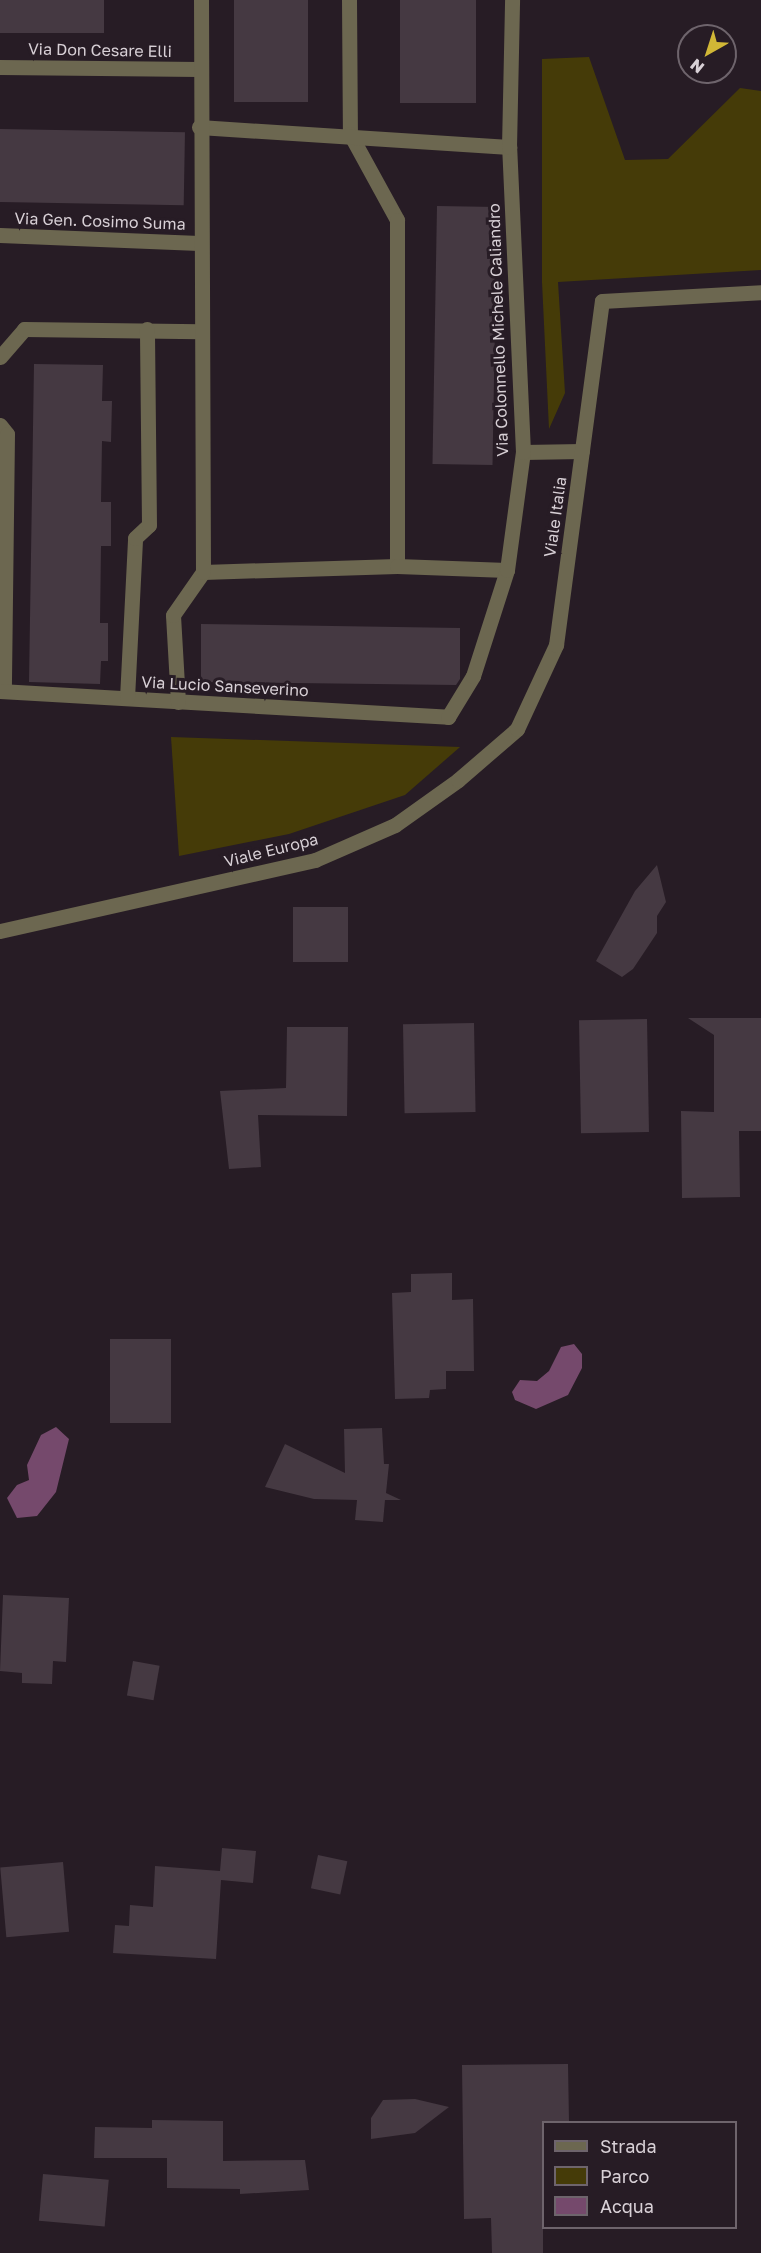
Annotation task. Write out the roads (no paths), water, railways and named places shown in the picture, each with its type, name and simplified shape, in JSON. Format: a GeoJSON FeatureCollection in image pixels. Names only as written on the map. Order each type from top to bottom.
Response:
{"type":"FeatureCollection","features":[{"type":"Feature","properties":{"kind":"street"},"geometry":{"type":"LineString","coordinates":[[178,702],[173,615],[203,572],[199,243],[201,0]]}},
{"type":"Feature","properties":{"kind":"street"},"geometry":{"type":"LineString","coordinates":[[350,0],[350,134],[397,220],[397,566]]}},
{"type":"Feature","properties":{"kind":"street","name":"Via Colonnello Michele Caliandro"},"geometry":{"type":"LineString","coordinates":[[448,717],[473,676],[507,570],[523,452],[509,147],[512,0]]}},
{"type":"Feature","properties":{"kind":"street","name":"Via Don Cesare Elli"},"geometry":{"type":"LineString","coordinates":[[0,68],[199,69]]}},
{"type":"Feature","properties":{"kind":"street"},"geometry":{"type":"LineString","coordinates":[[199,127],[350,134],[509,147]]}},
{"type":"Feature","properties":{"kind":"street","name":"Via Gen. Cosimo Suma"},"geometry":{"type":"LineString","coordinates":[[0,235],[199,243]]}},
{"type":"Feature","properties":{"kind":"street","name":"Viale Italia"},"geometry":{"type":"LineString","coordinates":[[517,729],[556,645],[602,301],[761,292]]}},
{"type":"Feature","properties":{"kind":"street"},"geometry":{"type":"LineString","coordinates":[[0,357],[24,329],[200,331]]}},
{"type":"Feature","properties":{"kind":"street"},"geometry":{"type":"LineString","coordinates":[[127,698],[135,538],[149,525],[147,329]]}},
{"type":"Feature","properties":{"kind":"street"},"geometry":{"type":"LineString","coordinates":[[0,425],[7,434],[2,691]]}},
{"type":"Feature","properties":{"kind":"street"},"geometry":{"type":"LineString","coordinates":[[523,452],[582,451]]}},
{"type":"Feature","properties":{"kind":"street"},"geometry":{"type":"LineString","coordinates":[[203,572],[397,566],[507,570]]}},
{"type":"Feature","properties":{"kind":"street","name":"Via Lucio Sanseverino"},"geometry":{"type":"LineString","coordinates":[[2,691],[448,717]]}},
{"type":"Feature","properties":{"kind":"street","name":"Viale Europa"},"geometry":{"type":"LineString","coordinates":[[0,931],[315,860],[395,825],[517,729]]}},
{"type":"Feature","properties":{"kind":"water"},"geometry":{"type":"Polygon","coordinates":[[[574,1344],[582,1354],[582,1368],[568,1395],[536,1409],[515,1400],[512,1392],[520,1380],[537,1381],[549,1371],[561,1347],[574,1344]]]}},
{"type":"Feature","properties":{"kind":"water"},"geometry":{"type":"Polygon","coordinates":[[[56,1427],[69,1439],[56,1492],[37,1516],[17,1518],[7,1498],[17,1485],[29,1480],[27,1465],[41,1435],[56,1427]]]}}]}
